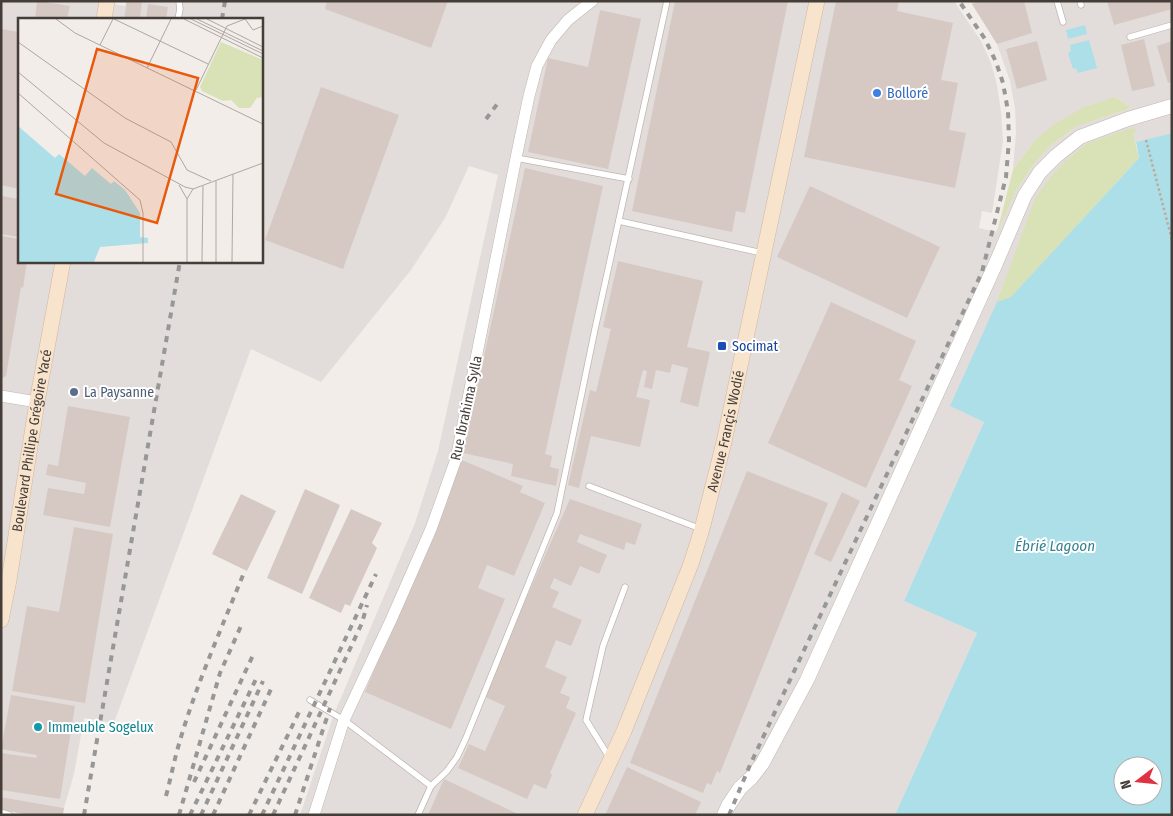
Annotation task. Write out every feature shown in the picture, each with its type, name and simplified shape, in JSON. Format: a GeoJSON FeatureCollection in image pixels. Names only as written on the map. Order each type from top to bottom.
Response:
{"type":"FeatureCollection","features":[{"type":"Feature","properties":{"kind":"main road"},"geometry":{"type":"LineString","coordinates":[[104,18],[107,1]]}},
{"type":"Feature","properties":{"kind":"main road","name":"Avenue Françis Wodié"},"geometry":{"type":"LineString","coordinates":[[585,815],[624,731],[691,564],[702,530],[724,442],[817,1]]}},
{"type":"Feature","properties":{"kind":"main road","name":"Boulevard Phillipe Grégoire Yacé"},"geometry":{"type":"LineString","coordinates":[[1,620],[37,402],[63,262]]}},
{"type":"Feature","properties":{"kind":"street","name":"Rue Ibrahima Sylla"},"geometry":{"type":"LineString","coordinates":[[314,815],[344,720],[431,529],[456,459],[516,158],[537,66],[552,40],[568,20],[592,1]]}},
{"type":"Feature","properties":{"kind":"street"},"geometry":{"type":"LineString","coordinates":[[724,815],[740,788],[762,764],[807,680],[1025,195],[1040,172],[1056,156],[1080,137],[1128,119],[1172,106]]}},
{"type":"Feature","properties":{"kind":"street"},"geometry":{"type":"LineString","coordinates":[[1,396],[37,402]]}},
{"type":"Feature","properties":{"kind":"lane"},"geometry":{"type":"LineString","coordinates":[[178,18],[179,1]]}},
{"type":"Feature","properties":{"kind":"lane"},"geometry":{"type":"LineString","coordinates":[[418,815],[431,786],[447,771],[463,744],[557,513],[667,1]]}},
{"type":"Feature","properties":{"kind":"lane"},"geometry":{"type":"LineString","coordinates":[[1057,1],[1063,22]]}},
{"type":"Feature","properties":{"kind":"lane"},"geometry":{"type":"LineString","coordinates":[[1130,37],[1172,25]]}},
{"type":"Feature","properties":{"kind":"lane"},"geometry":{"type":"LineString","coordinates":[[516,158],[629,180]]}},
{"type":"Feature","properties":{"kind":"lane"},"geometry":{"type":"LineString","coordinates":[[620,221],[764,253]]}},
{"type":"Feature","properties":{"kind":"lane"},"geometry":{"type":"LineString","coordinates":[[589,486],[702,530]]}},
{"type":"Feature","properties":{"kind":"lane"},"geometry":{"type":"LineString","coordinates":[[610,759],[586,720],[603,646],[625,587]]}},
{"type":"Feature","properties":{"kind":"lane"},"geometry":{"type":"LineString","coordinates":[[310,700],[344,720],[431,786]]}},
{"type":"Feature","properties":{"kind":"lane"},"geometry":{"type":"LineString","coordinates":[[1,812],[10,815]]}},
{"type":"Feature","properties":{"kind":"path"},"geometry":{"type":"LineString","coordinates":[[1146,140],[1172,240]]}},
{"type":"Feature","properties":{"kind":"shaded area"},"geometry":{"type":"Polygon","coordinates":[[[1,1],[97,1],[125,6],[126,1],[954,1],[981,41],[991,63],[997,85],[1003,141],[992,213],[982,211],[979,228],[996,232],[1016,191],[1032,166],[1048,148],[1075,127],[1131,108],[1115,97],[1034,141],[1013,170],[1016,132],[1015,108],[1010,81],[997,44],[970,1],[1172,1],[1172,133],[1136,142],[951,406],[984,422],[904,601],[977,633],[895,815],[300,815],[334,714],[415,523],[438,451],[498,175],[469,166],[445,218],[411,270],[321,382],[251,349],[114,723],[84,718],[74,774],[64,808],[1,797],[1,1]]]}},
{"type":"Feature","properties":{"kind":"green space"},"geometry":{"type":"Polygon","coordinates":[[[1115,97],[1131,108],[1075,127],[1048,148],[1032,166],[1016,191],[997,232],[1013,170],[1034,141],[1055,124],[1082,108],[1115,97]]]}},
{"type":"Feature","properties":{"kind":"green space"},"geometry":{"type":"Polygon","coordinates":[[[1137,128],[1133,134],[1139,158],[1011,297],[997,302],[1035,199],[1049,179],[1065,161],[1088,143],[1128,129],[1137,128]]]}},
{"type":"Feature","properties":{"kind":"water"},"geometry":{"type":"Polygon","coordinates":[[[1085,25],[1087,34],[1068,39],[1066,30],[1085,25]]]}},
{"type":"Feature","properties":{"kind":"water"},"geometry":{"type":"Polygon","coordinates":[[[1089,40],[1097,68],[1078,73],[1076,68],[1073,69],[1068,53],[1071,51],[1070,45],[1089,40]]]}},
{"type":"Feature","properties":{"kind":"water","name":"Ébrié Lagoon"},"geometry":{"type":"Polygon","coordinates":[[[1172,133],[1172,815],[895,815],[977,633],[904,601],[984,422],[950,406],[997,302],[1011,297],[1139,158],[1136,142],[1172,133]]]}},
{"type":"Feature","properties":{"kind":"building"},"geometry":{"type":"Polygon","coordinates":[[[37,1],[70,6],[67,18],[35,18],[37,1]]]}},
{"type":"Feature","properties":{"kind":"building"},"geometry":{"type":"Polygon","coordinates":[[[127,1],[142,1],[140,18],[124,18],[127,1]]]}},
{"type":"Feature","properties":{"kind":"building"},"geometry":{"type":"Polygon","coordinates":[[[327,1],[448,1],[431,48],[325,9],[327,1]]]}},
{"type":"Feature","properties":{"kind":"building"},"geometry":{"type":"Polygon","coordinates":[[[675,1],[788,1],[745,213],[736,211],[732,232],[632,211],[675,1]]]}},
{"type":"Feature","properties":{"kind":"building"},"geometry":{"type":"Polygon","coordinates":[[[836,1],[899,1],[897,11],[953,23],[941,80],[958,83],[949,130],[966,133],[955,188],[804,157],[836,1]]]}},
{"type":"Feature","properties":{"kind":"building"},"geometry":{"type":"Polygon","coordinates":[[[982,1],[1024,1],[1032,33],[997,44],[972,4],[982,1]]]}},
{"type":"Feature","properties":{"kind":"building"},"geometry":{"type":"Polygon","coordinates":[[[1107,1],[1172,1],[1172,9],[1114,25],[1107,1]]]}},
{"type":"Feature","properties":{"kind":"building"},"geometry":{"type":"Polygon","coordinates":[[[148,4],[168,7],[166,18],[146,18],[148,4]]]}},
{"type":"Feature","properties":{"kind":"building"},"geometry":{"type":"Polygon","coordinates":[[[600,10],[641,19],[608,169],[528,152],[548,58],[588,67],[600,10]]]}},
{"type":"Feature","properties":{"kind":"building"},"geometry":{"type":"Polygon","coordinates":[[[1,29],[18,32],[18,189],[1,185],[1,29]]]}},
{"type":"Feature","properties":{"kind":"building"},"geometry":{"type":"Polygon","coordinates":[[[1144,39],[1155,86],[1132,91],[1121,45],[1144,39]]]}},
{"type":"Feature","properties":{"kind":"building"},"geometry":{"type":"Polygon","coordinates":[[[1037,41],[1047,80],[1017,89],[1006,49],[1037,41]]]}},
{"type":"Feature","properties":{"kind":"building"},"geometry":{"type":"Polygon","coordinates":[[[1172,41],[1172,82],[1168,83],[1157,46],[1172,41]]]}},
{"type":"Feature","properties":{"kind":"building"},"geometry":{"type":"Polygon","coordinates":[[[321,87],[399,115],[343,269],[265,240],[321,87]]]}},
{"type":"Feature","properties":{"kind":"building"},"geometry":{"type":"Polygon","coordinates":[[[525,168],[603,186],[545,454],[552,456],[550,467],[559,469],[556,486],[511,476],[513,464],[463,453],[525,168]]]}},
{"type":"Feature","properties":{"kind":"building"},"geometry":{"type":"Polygon","coordinates":[[[810,186],[940,247],[907,318],[777,257],[810,186]]]}},
{"type":"Feature","properties":{"kind":"building"},"geometry":{"type":"Polygon","coordinates":[[[1,196],[18,199],[18,237],[1,234],[1,196]]]}},
{"type":"Feature","properties":{"kind":"building"},"geometry":{"type":"Polygon","coordinates":[[[1,236],[18,239],[18,262],[27,262],[6,376],[1,379],[1,236]]]}},
{"type":"Feature","properties":{"kind":"building"},"geometry":{"type":"Polygon","coordinates":[[[618,261],[703,281],[687,347],[710,352],[698,407],[680,402],[688,368],[672,364],[670,373],[656,370],[652,389],[644,387],[647,371],[643,370],[636,397],[650,400],[640,447],[591,436],[579,488],[568,485],[590,390],[596,392],[611,329],[603,327],[618,261]]]}},
{"type":"Feature","properties":{"kind":"building"},"geometry":{"type":"Polygon","coordinates":[[[831,302],[916,341],[899,380],[912,386],[866,488],[768,443],[831,302]]]}},
{"type":"Feature","properties":{"kind":"building"},"geometry":{"type":"Polygon","coordinates":[[[68,406],[130,417],[110,527],[43,515],[48,488],[84,494],[86,483],[46,475],[48,464],[58,466],[68,406]]]}},
{"type":"Feature","properties":{"kind":"building"},"geometry":{"type":"Polygon","coordinates":[[[462,460],[523,486],[520,492],[545,503],[514,576],[487,565],[478,588],[505,599],[451,729],[365,692],[462,460]]]}},
{"type":"Feature","properties":{"kind":"building"},"geometry":{"type":"Polygon","coordinates":[[[747,471],[828,503],[720,773],[717,771],[711,785],[707,783],[703,793],[630,763],[747,471]]]}},
{"type":"Feature","properties":{"kind":"building"},"geometry":{"type":"Polygon","coordinates":[[[305,489],[340,505],[302,594],[267,578],[305,489]]]}},
{"type":"Feature","properties":{"kind":"building"},"geometry":{"type":"Polygon","coordinates":[[[842,492],[860,501],[831,562],[814,554],[842,492]]]}},
{"type":"Feature","properties":{"kind":"building"},"geometry":{"type":"Polygon","coordinates":[[[241,494],[276,511],[247,571],[212,554],[241,494]]]}},
{"type":"Feature","properties":{"kind":"building"},"geometry":{"type":"Polygon","coordinates":[[[570,499],[642,524],[635,545],[626,542],[624,550],[580,534],[577,542],[607,555],[599,574],[580,566],[571,586],[554,578],[550,588],[559,592],[552,607],[582,620],[571,646],[556,640],[545,667],[567,677],[560,693],[570,697],[566,708],[576,713],[550,773],[552,775],[546,789],[534,784],[527,799],[458,768],[469,744],[485,751],[505,706],[483,696],[570,499]]]}},
{"type":"Feature","properties":{"kind":"building"},"geometry":{"type":"Polygon","coordinates":[[[351,509],[382,523],[372,543],[377,548],[350,606],[345,604],[341,613],[309,598],[351,509]]]}},
{"type":"Feature","properties":{"kind":"building"},"geometry":{"type":"Polygon","coordinates":[[[74,527],[113,534],[85,703],[12,691],[27,606],[59,612],[74,527]]]}},
{"type":"Feature","properties":{"kind":"building"},"geometry":{"type":"Polygon","coordinates":[[[11,695],[75,706],[60,799],[1,790],[1,753],[36,758],[37,755],[1,749],[11,695]]]}},
{"type":"Feature","properties":{"kind":"building"},"geometry":{"type":"Polygon","coordinates":[[[627,767],[701,802],[695,815],[605,815],[627,767]]]}},
{"type":"Feature","properties":{"kind":"building"},"geometry":{"type":"Polygon","coordinates":[[[444,779],[520,815],[428,815],[444,779]]]}},
{"type":"Feature","properties":{"kind":"building"},"geometry":{"type":"Polygon","coordinates":[[[1,797],[64,808],[63,815],[30,815],[1,810],[1,797]]]}},
{"type":"Feature","properties":{"kind":"railway"},"geometry":{"type":"LineString","coordinates":[[222,18],[225,1]]}},
{"type":"Feature","properties":{"kind":"railway"},"geometry":{"type":"LineString","coordinates":[[729,815],[750,765],[982,272],[1006,177],[1009,140],[1008,111],[1003,83],[996,62],[985,39],[959,1]]}},
{"type":"Feature","properties":{"kind":"railway"},"geometry":{"type":"LineString","coordinates":[[486,119],[498,103]]}},
{"type":"Feature","properties":{"kind":"railway"},"geometry":{"type":"LineString","coordinates":[[84,815],[180,262]]}},
{"type":"Feature","properties":{"kind":"railway"},"geometry":{"type":"LineString","coordinates":[[166,796],[191,705],[245,570]]}},
{"type":"Feature","properties":{"kind":"railway"},"geometry":{"type":"LineString","coordinates":[[262,815],[376,574]]}},
{"type":"Feature","properties":{"kind":"railway"},"geometry":{"type":"LineString","coordinates":[[273,815],[362,623],[367,605]]}},
{"type":"Feature","properties":{"kind":"railway"},"geometry":{"type":"LineString","coordinates":[[179,815],[220,673],[241,626]]}},
{"type":"Feature","properties":{"kind":"railway"},"geometry":{"type":"LineString","coordinates":[[194,782],[254,653]]}},
{"type":"Feature","properties":{"kind":"railway"},"geometry":{"type":"LineString","coordinates":[[190,815],[257,677]]}},
{"type":"Feature","properties":{"kind":"railway"},"geometry":{"type":"LineString","coordinates":[[201,815],[263,681]]}},
{"type":"Feature","properties":{"kind":"railway"},"geometry":{"type":"LineString","coordinates":[[213,815],[271,689]]}},
{"type":"Feature","properties":{"kind":"railway"},"geometry":{"type":"LineString","coordinates":[[295,815],[330,708]]}},
{"type":"Feature","properties":{"kind":"railway"},"geometry":{"type":"LineString","coordinates":[[249,815],[300,710]]}},
{"type":"Feature","properties":{"kind":"place","name":"Bolloré"},"geometry":{"type":"Point","coordinates":[877,93]}},
{"type":"Feature","properties":{"kind":"place","name":"Socimat"},"geometry":{"type":"Point","coordinates":[722,346]}},
{"type":"Feature","properties":{"kind":"place","name":"La Paysanne"},"geometry":{"type":"Point","coordinates":[74,392]}},
{"type":"Feature","properties":{"kind":"place","name":"Immeuble Sogelux"},"geometry":{"type":"Point","coordinates":[38,727]}}]}
